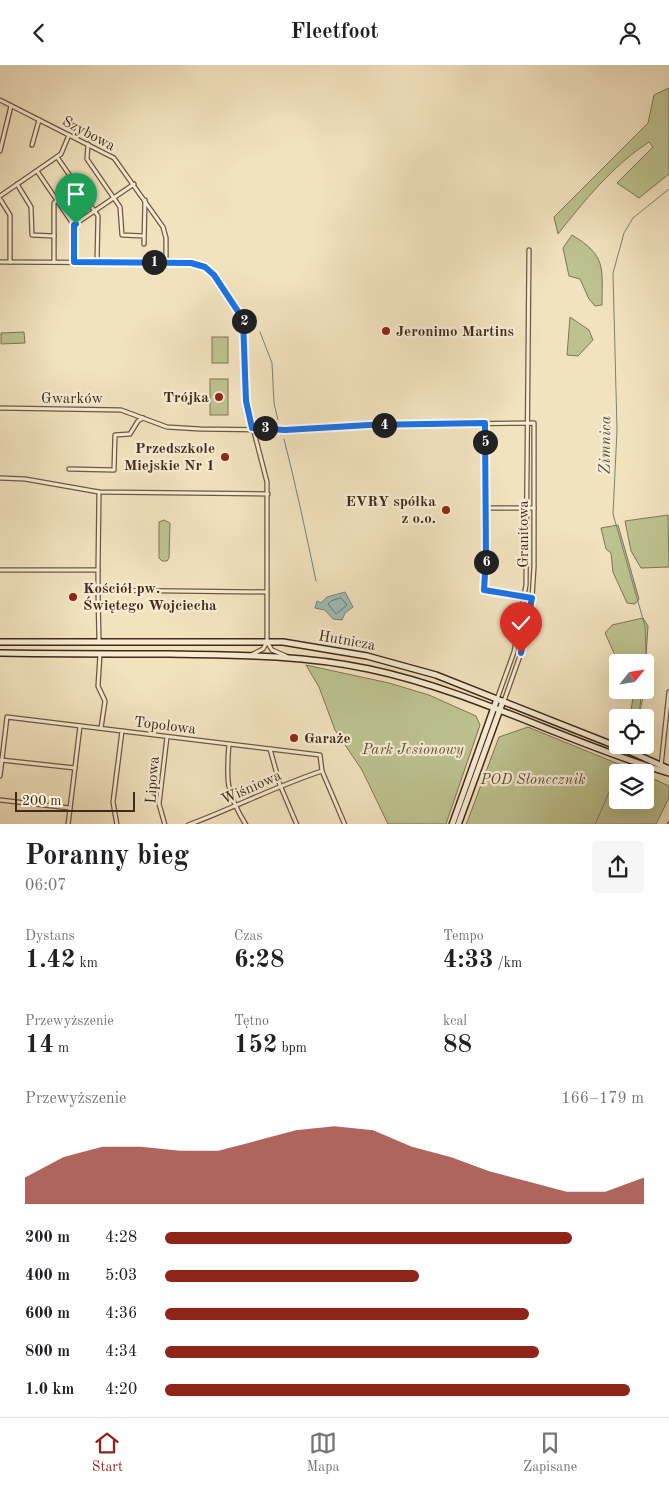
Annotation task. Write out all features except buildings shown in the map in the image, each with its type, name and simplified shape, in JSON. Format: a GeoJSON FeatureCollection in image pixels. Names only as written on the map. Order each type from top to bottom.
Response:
{"type":"FeatureCollection","features":[{"type":"Feature","properties":{"kind":"main road","name":"Hutnicza"},"geometry":{"type":"LineString","coordinates":[[0,642],[267,642],[316,647],[388,661],[436,675],[661,765],[667,771]]}},
{"type":"Feature","properties":{"kind":"main road","name":"Hutnicza"},"geometry":{"type":"LineString","coordinates":[[0,653],[251,655],[286,656],[328,662],[398,677],[500,711],[641,764]]}},
{"type":"Feature","properties":{"kind":"main road"},"geometry":{"type":"LineString","coordinates":[[452,824],[497,699]]}},
{"type":"Feature","properties":{"kind":"main road"},"geometry":{"type":"LineString","coordinates":[[458,824],[503,701]]}},
{"type":"Feature","properties":{"kind":"main road","name":"Hutnicza"},"geometry":{"type":"LineString","coordinates":[[654,768],[667,771]]}},
{"type":"Feature","properties":{"kind":"street","name":"Szybowa"},"geometry":{"type":"LineString","coordinates":[[0,100],[117,160],[164,229],[166,262]]}},
{"type":"Feature","properties":{"kind":"street"},"geometry":{"type":"LineString","coordinates":[[0,151],[12,106]]}},
{"type":"Feature","properties":{"kind":"street"},"geometry":{"type":"LineString","coordinates":[[32,145],[39,120]]}},
{"type":"Feature","properties":{"kind":"street"},"geometry":{"type":"LineString","coordinates":[[10,262],[10,214],[0,198],[57,157],[63,151],[69,135]]}},
{"type":"Feature","properties":{"kind":"street"},"geometry":{"type":"LineString","coordinates":[[88,145],[87,158],[121,209],[122,235],[144,236]]}},
{"type":"Feature","properties":{"kind":"street"},"geometry":{"type":"LineString","coordinates":[[57,157],[98,218],[98,262]]}},
{"type":"Feature","properties":{"kind":"street"},"geometry":{"type":"LineString","coordinates":[[36,171],[74,225],[74,262]]}},
{"type":"Feature","properties":{"kind":"street"},"geometry":{"type":"LineString","coordinates":[[74,225],[134,184]]}},
{"type":"Feature","properties":{"kind":"street"},"geometry":{"type":"LineString","coordinates":[[17,185],[31,207],[32,235],[54,236]]}},
{"type":"Feature","properties":{"kind":"street"},"geometry":{"type":"LineString","coordinates":[[54,262],[54,204],[57,200]]}},
{"type":"Feature","properties":{"kind":"street"},"geometry":{"type":"LineString","coordinates":[[144,244],[145,200]]}},
{"type":"Feature","properties":{"kind":"street","name":"Granitowa"},"geometry":{"type":"LineString","coordinates":[[497,699],[514,651],[525,597],[528,250]]}},
{"type":"Feature","properties":{"kind":"street"},"geometry":{"type":"LineString","coordinates":[[0,262],[191,263],[208,269],[214,275],[242,315],[245,327],[246,401],[266,474],[268,494],[267,642],[272,650],[286,656]]}},
{"type":"Feature","properties":{"kind":"street","name":"Gwarków"},"geometry":{"type":"LineString","coordinates":[[0,409],[121,410],[167,427],[285,430],[369,425],[534,423]]}},
{"type":"Feature","properties":{"kind":"street"},"geometry":{"type":"LineString","coordinates":[[70,469],[114,470],[115,435],[130,435],[138,421],[143,418]]}},
{"type":"Feature","properties":{"kind":"street"},"geometry":{"type":"LineString","coordinates":[[485,423],[486,558],[484,590],[532,598]]}},
{"type":"Feature","properties":{"kind":"street","name":"Granitowa"},"geometry":{"type":"LineString","coordinates":[[503,701],[521,653],[532,598],[534,423]]}},
{"type":"Feature","properties":{"kind":"street"},"geometry":{"type":"LineString","coordinates":[[0,478],[25,479],[99,492],[268,494]]}},
{"type":"Feature","properties":{"kind":"street"},"geometry":{"type":"LineString","coordinates":[[99,492],[99,642]]}},
{"type":"Feature","properties":{"kind":"street"},"geometry":{"type":"LineString","coordinates":[[485,508],[534,507]]}},
{"type":"Feature","properties":{"kind":"street"},"geometry":{"type":"LineString","coordinates":[[0,570],[98,570]]}},
{"type":"Feature","properties":{"kind":"street"},"geometry":{"type":"LineString","coordinates":[[98,590],[266,592]]}},
{"type":"Feature","properties":{"kind":"street"},"geometry":{"type":"LineString","coordinates":[[251,655],[263,649],[267,642]]}},
{"type":"Feature","properties":{"kind":"street"},"geometry":{"type":"LineString","coordinates":[[100,654],[98,686],[105,701],[101,728]]}},
{"type":"Feature","properties":{"kind":"street"},"geometry":{"type":"LineString","coordinates":[[654,767],[661,765],[669,692]]}},
{"type":"Feature","properties":{"kind":"street","name":"Topolowa"},"geometry":{"type":"LineString","coordinates":[[1,760],[7,717],[320,755],[322,771]]}},
{"type":"Feature","properties":{"kind":"street"},"geometry":{"type":"LineString","coordinates":[[68,824],[80,726]]}},
{"type":"Feature","properties":{"kind":"street"},"geometry":{"type":"LineString","coordinates":[[117,824],[113,802],[122,731]]}},
{"type":"Feature","properties":{"kind":"street","name":"Lipowa"},"geometry":{"type":"LineString","coordinates":[[165,824],[159,804],[167,737]]}},
{"type":"Feature","properties":{"kind":"street"},"geometry":{"type":"LineString","coordinates":[[229,744],[226,783],[235,807],[245,824]]}},
{"type":"Feature","properties":{"kind":"street"},"geometry":{"type":"LineString","coordinates":[[270,749],[280,785],[297,824]]}},
{"type":"Feature","properties":{"kind":"street"},"geometry":{"type":"LineString","coordinates":[[0,776],[1,760],[75,768]]}},
{"type":"Feature","properties":{"kind":"street"},"geometry":{"type":"LineString","coordinates":[[322,771],[345,824]]}},
{"type":"Feature","properties":{"kind":"street","name":"Wiśniowa"},"geometry":{"type":"LineString","coordinates":[[191,824],[235,807],[280,785],[322,771]]}},
{"type":"Feature","properties":{"kind":"street"},"geometry":{"type":"LineString","coordinates":[[0,800],[70,808]]}},
{"type":"Feature","properties":{"kind":"green space"},"geometry":{"type":"Polygon","coordinates":[[[669,88],[669,174],[639,198],[617,183],[653,147],[649,142],[623,161],[611,173],[589,196],[558,234],[554,217],[648,123],[654,95],[669,88]]]}},
{"type":"Feature","properties":{"kind":"green space"},"geometry":{"type":"Polygon","coordinates":[[[572,235],[591,250],[600,264],[602,272],[602,305],[595,306],[589,299],[580,279],[569,276],[563,248],[572,235]]]}},
{"type":"Feature","properties":{"kind":"green space"},"geometry":{"type":"Polygon","coordinates":[[[570,317],[589,330],[593,340],[578,356],[567,355],[570,317]]]}},
{"type":"Feature","properties":{"kind":"green space"},"geometry":{"type":"Polygon","coordinates":[[[24,332],[25,343],[1,344],[1,333],[24,332]]]}},
{"type":"Feature","properties":{"kind":"green space"},"geometry":{"type":"Polygon","coordinates":[[[212,337],[228,337],[228,363],[212,363],[212,337]]]}},
{"type":"Feature","properties":{"kind":"green space","name":"Trójka"},"geometry":{"type":"Polygon","coordinates":[[[210,379],[228,379],[228,415],[210,415],[210,379]]]}},
{"type":"Feature","properties":{"kind":"green space"},"geometry":{"type":"Polygon","coordinates":[[[668,515],[669,567],[641,568],[631,551],[625,521],[668,515]]]}},
{"type":"Feature","properties":{"kind":"green space"},"geometry":{"type":"Polygon","coordinates":[[[164,520],[170,523],[169,558],[167,561],[162,561],[159,558],[159,522],[164,520]]]}},
{"type":"Feature","properties":{"kind":"green space"},"geometry":{"type":"Polygon","coordinates":[[[618,525],[639,599],[635,604],[627,603],[613,572],[611,553],[606,549],[601,528],[618,525]]]}},
{"type":"Feature","properties":{"kind":"green space"},"geometry":{"type":"Polygon","coordinates":[[[643,618],[648,626],[646,654],[614,654],[605,633],[612,625],[643,618]]]}},
{"type":"Feature","properties":{"kind":"green space","name":"Park Jesionowy"},"geometry":{"type":"Polygon","coordinates":[[[306,665],[389,683],[429,695],[476,716],[480,725],[446,824],[388,824],[362,770],[335,730],[319,687],[306,665]]]}},
{"type":"Feature","properties":{"kind":"green space"},"geometry":{"type":"Polygon","coordinates":[[[633,699],[641,699],[640,709],[631,709],[633,699]]]}},
{"type":"Feature","properties":{"kind":"green space","name":"POD Słonecznik"},"geometry":{"type":"Polygon","coordinates":[[[528,727],[618,764],[609,764],[609,809],[654,809],[654,779],[669,786],[669,798],[656,824],[466,824],[499,737],[528,727]]]}},
{"type":"Feature","properties":{"kind":"water"},"geometry":{"type":"Polygon","coordinates":[[[345,592],[353,607],[345,613],[342,620],[333,619],[325,610],[315,608],[317,601],[321,603],[327,597],[345,592]]]}},
{"type":"Feature","properties":{"kind":"waterway","name":"Zimnica"},"geometry":{"type":"LineString","coordinates":[[641,709],[647,676],[645,626],[613,514],[617,430],[613,273],[624,233],[633,218],[669,189]]}},
{"type":"Feature","properties":{"kind":"waterway"},"geometry":{"type":"LineString","coordinates":[[260,332],[272,363],[274,403],[278,420]]}},
{"type":"Feature","properties":{"kind":"waterway"},"geometry":{"type":"LineString","coordinates":[[284,439],[316,581]]}},
{"type":"Feature","properties":{"kind":"waterway","name":"Zimnica"},"geometry":{"type":"LineString","coordinates":[[595,824],[609,792]]}},
{"type":"Feature","properties":{"kind":"place","name":"Jeronimo Martins"},"geometry":{"type":"Point","coordinates":[386,331]}},
{"type":"Feature","properties":{"kind":"place","name":"Trójka"},"geometry":{"type":"Point","coordinates":[219,397]}},
{"type":"Feature","properties":{"kind":"place","name":"Przedszkole Miejskie Nr 1"},"geometry":{"type":"Point","coordinates":[225,457]}},
{"type":"Feature","properties":{"kind":"place","name":"EVRY spółka z o.o."},"geometry":{"type":"Point","coordinates":[446,510]}},
{"type":"Feature","properties":{"kind":"place","name":"Kościół pw. Świętego Wojciecha"},"geometry":{"type":"Point","coordinates":[73,597]}},
{"type":"Feature","properties":{"kind":"place","name":"Garaże"},"geometry":{"type":"Point","coordinates":[294,738]}},
{"type":"Feature","properties":{"kind":"route"},"geometry":{"type":"LineString","coordinates":[[76,224],[74,225],[74,262],[196,263],[212,272],[239,310],[243,319],[245,327],[244,377],[246,401],[252,428],[285,430],[369,425],[485,423],[486,558],[484,590],[532,598],[521,653]]}}]}
